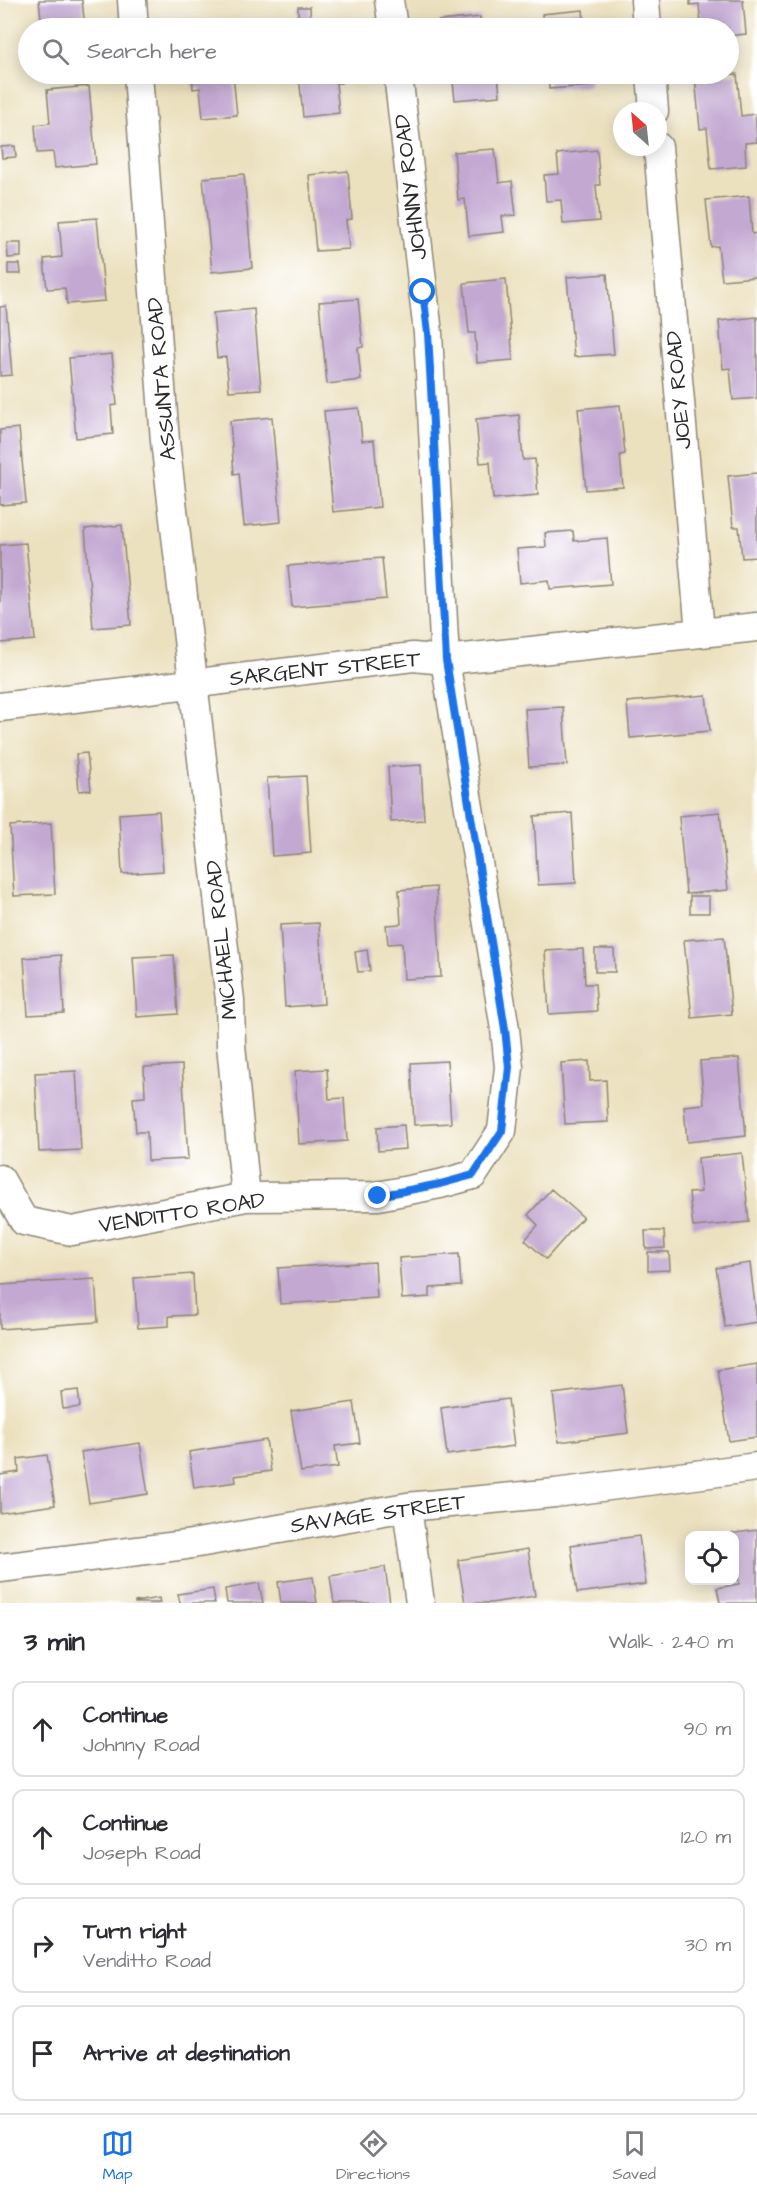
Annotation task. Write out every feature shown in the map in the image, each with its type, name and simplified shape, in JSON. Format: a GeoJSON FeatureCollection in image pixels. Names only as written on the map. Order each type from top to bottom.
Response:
{"type":"FeatureCollection","features":[{"type":"Feature","properties":{"kind":"street"},"geometry":{"type":"LineString","coordinates":[[132,0],[133,18]]}},
{"type":"Feature","properties":{"kind":"street"},"geometry":{"type":"LineString","coordinates":[[389,0],[392,18]]}},
{"type":"Feature","properties":{"kind":"street"},"geometry":{"type":"LineString","coordinates":[[645,0],[646,18]]}},
{"type":"Feature","properties":{"kind":"street","name":"ASSUNTA ROAD"},"geometry":{"type":"LineString","coordinates":[[139,84],[165,441],[194,684]]}},
{"type":"Feature","properties":{"kind":"street","name":"JOHNNY ROAD"},"geometry":{"type":"LineString","coordinates":[[399,84],[428,333],[446,660],[505,1029],[509,1067],[502,1131],[484,1158]]}},
{"type":"Feature","properties":{"kind":"street"},"geometry":{"type":"LineString","coordinates":[[652,84],[653,102]]}},
{"type":"Feature","properties":{"kind":"street","name":"JOEY ROAD"},"geometry":{"type":"LineString","coordinates":[[659,156],[700,633]]}},
{"type":"Feature","properties":{"kind":"street","name":"SARGENT STREET"},"geometry":{"type":"LineString","coordinates":[[0,707],[413,657],[446,660],[757,627]]}},
{"type":"Feature","properties":{"kind":"street","name":"MICHAEL ROAD"},"geometry":{"type":"LineString","coordinates":[[194,684],[230,1000],[231,1045],[246,1197]]}},
{"type":"Feature","properties":{"kind":"street","name":"VENDITTO ROAD"},"geometry":{"type":"LineString","coordinates":[[0,1179],[24,1221],[72,1231],[246,1197],[378,1196],[473,1175],[484,1158]]}},
{"type":"Feature","properties":{"kind":"street","name":"SAVAGE STREET"},"geometry":{"type":"LineString","coordinates":[[0,1568],[186,1545],[407,1507],[555,1493],[757,1467]]}},
{"type":"Feature","properties":{"kind":"street"},"geometry":{"type":"LineString","coordinates":[[407,1507],[420,1603]]}},
{"type":"Feature","properties":{"kind":"building"},"geometry":{"type":"Polygon","coordinates":[[[39,0],[82,0],[84,18],[41,18],[39,0]]]}},
{"type":"Feature","properties":{"kind":"building"},"geometry":{"type":"Polygon","coordinates":[[[690,0],[743,0],[746,34],[739,35],[739,18],[700,18],[699,4],[690,5],[690,0]]]}},
{"type":"Feature","properties":{"kind":"building"},"geometry":{"type":"Polygon","coordinates":[[[298,7],[310,7],[311,18],[298,18],[298,7]]]}},
{"type":"Feature","properties":{"kind":"building"},"geometry":{"type":"Polygon","coordinates":[[[583,10],[584,18],[542,18],[542,14],[583,10]]]}},
{"type":"Feature","properties":{"kind":"building"},"geometry":{"type":"Polygon","coordinates":[[[193,84],[234,84],[237,115],[203,118],[200,88],[193,89],[193,84]]]}},
{"type":"Feature","properties":{"kind":"building"},"geometry":{"type":"Polygon","coordinates":[[[300,84],[336,84],[339,113],[303,117],[300,84]]]}},
{"type":"Feature","properties":{"kind":"building"},"geometry":{"type":"Polygon","coordinates":[[[453,84],[499,84],[500,96],[455,100],[453,84]]]}},
{"type":"Feature","properties":{"kind":"building"},"geometry":{"type":"Polygon","coordinates":[[[549,84],[590,84],[590,86],[549,89],[549,84]]]}},
{"type":"Feature","properties":{"kind":"building"},"geometry":{"type":"Polygon","coordinates":[[[696,84],[738,84],[741,116],[755,114],[757,142],[745,143],[746,166],[711,169],[707,128],[700,129],[696,84]]]}},
{"type":"Feature","properties":{"kind":"building"},"geometry":{"type":"Polygon","coordinates":[[[89,86],[96,164],[55,168],[53,152],[37,153],[35,125],[50,123],[47,90],[89,86]]]}},
{"type":"Feature","properties":{"kind":"building"},"geometry":{"type":"Polygon","coordinates":[[[15,146],[16,157],[2,158],[1,147],[15,146]]]}},
{"type":"Feature","properties":{"kind":"building"},"geometry":{"type":"Polygon","coordinates":[[[495,149],[499,183],[512,181],[516,215],[502,216],[504,232],[469,236],[465,199],[458,200],[454,152],[495,149]]]}},
{"type":"Feature","properties":{"kind":"building"},"geometry":{"type":"Polygon","coordinates":[[[597,150],[600,185],[596,185],[599,221],[563,224],[561,200],[546,201],[544,175],[559,174],[557,154],[597,150]]]}},
{"type":"Feature","properties":{"kind":"building"},"geometry":{"type":"Polygon","coordinates":[[[348,171],[352,219],[346,220],[349,249],[316,251],[309,175],[348,171]]]}},
{"type":"Feature","properties":{"kind":"building"},"geometry":{"type":"Polygon","coordinates":[[[244,174],[252,268],[212,272],[203,178],[244,174]]]}},
{"type":"Feature","properties":{"kind":"building"},"geometry":{"type":"Polygon","coordinates":[[[749,196],[752,234],[757,233],[756,277],[722,280],[718,246],[711,247],[706,200],[749,196]]]}},
{"type":"Feature","properties":{"kind":"building"},"geometry":{"type":"Polygon","coordinates":[[[97,218],[105,301],[67,304],[65,288],[47,289],[44,259],[62,257],[59,221],[97,218]]]}},
{"type":"Feature","properties":{"kind":"building"},"geometry":{"type":"Polygon","coordinates":[[[7,243],[21,243],[21,257],[8,258],[7,243]]]}},
{"type":"Feature","properties":{"kind":"building"},"geometry":{"type":"Polygon","coordinates":[[[8,264],[20,264],[21,274],[8,274],[8,264]]]}},
{"type":"Feature","properties":{"kind":"building"},"geometry":{"type":"Polygon","coordinates":[[[607,274],[614,354],[574,357],[567,277],[607,274]]]}},
{"type":"Feature","properties":{"kind":"building"},"geometry":{"type":"Polygon","coordinates":[[[506,279],[513,360],[477,363],[475,333],[469,333],[464,283],[506,279]]]}},
{"type":"Feature","properties":{"kind":"building"},"geometry":{"type":"Polygon","coordinates":[[[358,299],[363,347],[358,348],[361,380],[327,384],[319,302],[358,299]]]}},
{"type":"Feature","properties":{"kind":"building"},"geometry":{"type":"Polygon","coordinates":[[[6,306],[12,375],[0,376],[0,307],[6,306]]]}},
{"type":"Feature","properties":{"kind":"building"},"geometry":{"type":"Polygon","coordinates":[[[254,309],[261,389],[229,391],[226,357],[217,358],[213,313],[254,309]]]}},
{"type":"Feature","properties":{"kind":"building"},"geometry":{"type":"Polygon","coordinates":[[[757,317],[757,398],[733,400],[730,368],[723,369],[719,321],[757,317]]]}},
{"type":"Feature","properties":{"kind":"building"},"geometry":{"type":"Polygon","coordinates":[[[112,354],[117,405],[111,406],[113,434],[76,438],[69,358],[112,354]]]}},
{"type":"Feature","properties":{"kind":"building"},"geometry":{"type":"Polygon","coordinates":[[[620,405],[625,454],[620,455],[623,487],[586,490],[578,409],[620,405]]]}},
{"type":"Feature","properties":{"kind":"building"},"geometry":{"type":"Polygon","coordinates":[[[359,408],[362,441],[374,440],[380,507],[333,512],[324,411],[359,408]]]}},
{"type":"Feature","properties":{"kind":"building"},"geometry":{"type":"Polygon","coordinates":[[[519,415],[523,460],[535,459],[538,495],[493,499],[490,462],[480,463],[476,419],[519,415]]]}},
{"type":"Feature","properties":{"kind":"building"},"geometry":{"type":"Polygon","coordinates":[[[272,417],[281,522],[244,526],[239,473],[234,474],[230,421],[272,417]]]}},
{"type":"Feature","properties":{"kind":"building"},"geometry":{"type":"Polygon","coordinates":[[[19,428],[26,503],[0,505],[0,430],[19,428]]]}},
{"type":"Feature","properties":{"kind":"building"},"geometry":{"type":"Polygon","coordinates":[[[757,473],[757,557],[742,558],[739,527],[733,527],[728,476],[757,473]]]}},
{"type":"Feature","properties":{"kind":"building"},"geometry":{"type":"Polygon","coordinates":[[[122,525],[131,625],[93,628],[85,529],[122,525]]]}},
{"type":"Feature","properties":{"kind":"building"},"geometry":{"type":"Polygon","coordinates":[[[573,531],[574,541],[607,538],[611,584],[550,589],[549,580],[520,583],[517,549],[546,547],[545,533],[573,531]]]}},
{"type":"Feature","properties":{"kind":"building"},"geometry":{"type":"Polygon","coordinates":[[[26,543],[35,640],[0,643],[0,545],[26,543]]]}},
{"type":"Feature","properties":{"kind":"building"},"geometry":{"type":"Polygon","coordinates":[[[382,558],[386,599],[292,607],[288,566],[382,558]]]}},
{"type":"Feature","properties":{"kind":"building"},"geometry":{"type":"Polygon","coordinates":[[[706,695],[710,731],[630,738],[627,702],[706,695]]]}},
{"type":"Feature","properties":{"kind":"building"},"geometry":{"type":"Polygon","coordinates":[[[563,707],[567,765],[529,767],[525,709],[563,707]]]}},
{"type":"Feature","properties":{"kind":"building"},"geometry":{"type":"Polygon","coordinates":[[[87,753],[91,790],[79,791],[76,754],[87,753]]]}},
{"type":"Feature","properties":{"kind":"building"},"geometry":{"type":"Polygon","coordinates":[[[421,765],[424,820],[391,822],[388,767],[421,765]]]}},
{"type":"Feature","properties":{"kind":"building"},"geometry":{"type":"Polygon","coordinates":[[[306,776],[311,853],[272,856],[267,778],[306,776]]]}},
{"type":"Feature","properties":{"kind":"building"},"geometry":{"type":"Polygon","coordinates":[[[159,811],[163,871],[122,874],[119,814],[159,811]]]}},
{"type":"Feature","properties":{"kind":"building"},"geometry":{"type":"Polygon","coordinates":[[[720,812],[728,890],[686,894],[679,816],[720,812]]]}},
{"type":"Feature","properties":{"kind":"building"},"geometry":{"type":"Polygon","coordinates":[[[572,813],[576,883],[538,885],[534,816],[572,813]]]}},
{"type":"Feature","properties":{"kind":"building"},"geometry":{"type":"Polygon","coordinates":[[[51,823],[55,894],[14,896],[10,826],[51,823]]]}},
{"type":"Feature","properties":{"kind":"building"},"geometry":{"type":"Polygon","coordinates":[[[436,887],[441,977],[404,979],[402,943],[388,944],[386,925],[401,924],[399,890],[436,887]]]}},
{"type":"Feature","properties":{"kind":"building"},"geometry":{"type":"Polygon","coordinates":[[[690,896],[709,896],[709,913],[690,913],[690,896]]]}},
{"type":"Feature","properties":{"kind":"building"},"geometry":{"type":"Polygon","coordinates":[[[319,923],[324,1004],[285,1007],[280,925],[319,923]]]}},
{"type":"Feature","properties":{"kind":"building"},"geometry":{"type":"Polygon","coordinates":[[[724,937],[732,1014],[692,1018],[684,940],[724,937]]]}},
{"type":"Feature","properties":{"kind":"building"},"geometry":{"type":"Polygon","coordinates":[[[583,949],[585,984],[595,984],[597,1011],[549,1014],[545,951],[583,949]]]}},
{"type":"Feature","properties":{"kind":"building"},"geometry":{"type":"Polygon","coordinates":[[[595,949],[614,949],[615,972],[595,972],[595,949]]]}},
{"type":"Feature","properties":{"kind":"building"},"geometry":{"type":"Polygon","coordinates":[[[367,950],[370,971],[358,972],[355,952],[367,950]]]}},
{"type":"Feature","properties":{"kind":"building"},"geometry":{"type":"Polygon","coordinates":[[[61,955],[64,1013],[28,1015],[24,958],[61,955]]]}},
{"type":"Feature","properties":{"kind":"building"},"geometry":{"type":"Polygon","coordinates":[[[174,955],[178,1014],[137,1017],[133,957],[174,955]]]}},
{"type":"Feature","properties":{"kind":"building"},"geometry":{"type":"Polygon","coordinates":[[[739,1058],[746,1136],[687,1142],[684,1106],[704,1104],[700,1061],[739,1058]]]}},
{"type":"Feature","properties":{"kind":"building"},"geometry":{"type":"Polygon","coordinates":[[[447,1061],[451,1123],[414,1125],[411,1063],[447,1061]]]}},
{"type":"Feature","properties":{"kind":"building"},"geometry":{"type":"Polygon","coordinates":[[[589,1061],[590,1081],[606,1080],[608,1122],[565,1124],[561,1063],[589,1061]]]}},
{"type":"Feature","properties":{"kind":"building"},"geometry":{"type":"Polygon","coordinates":[[[182,1065],[188,1159],[148,1161],[147,1132],[136,1132],[133,1098],[145,1097],[144,1067],[182,1065]]]}},
{"type":"Feature","properties":{"kind":"building"},"geometry":{"type":"Polygon","coordinates":[[[327,1069],[329,1099],[344,1098],[347,1141],[299,1144],[295,1071],[327,1069]]]}},
{"type":"Feature","properties":{"kind":"building"},"geometry":{"type":"Polygon","coordinates":[[[76,1071],[81,1150],[39,1152],[35,1073],[76,1071]]]}},
{"type":"Feature","properties":{"kind":"building"},"geometry":{"type":"Polygon","coordinates":[[[404,1125],[406,1149],[378,1151],[377,1127],[404,1125]]]}},
{"type":"Feature","properties":{"kind":"building"},"geometry":{"type":"Polygon","coordinates":[[[742,1153],[749,1222],[693,1227],[689,1193],[701,1192],[698,1158],[742,1153]]]}},
{"type":"Feature","properties":{"kind":"building"},"geometry":{"type":"Polygon","coordinates":[[[551,1189],[583,1217],[546,1259],[525,1240],[538,1225],[528,1215],[551,1189]]]}},
{"type":"Feature","properties":{"kind":"building"},"geometry":{"type":"Polygon","coordinates":[[[645,1231],[664,1231],[665,1248],[646,1249],[645,1231]]]}},
{"type":"Feature","properties":{"kind":"building"},"geometry":{"type":"Polygon","coordinates":[[[648,1252],[669,1252],[670,1270],[648,1271],[648,1252]]]}},
{"type":"Feature","properties":{"kind":"building"},"geometry":{"type":"Polygon","coordinates":[[[459,1254],[461,1286],[430,1288],[430,1297],[402,1299],[399,1258],[459,1254]]]}},
{"type":"Feature","properties":{"kind":"building"},"geometry":{"type":"Polygon","coordinates":[[[375,1262],[377,1298],[280,1304],[278,1268],[375,1262]]]}},
{"type":"Feature","properties":{"kind":"building"},"geometry":{"type":"Polygon","coordinates":[[[750,1263],[757,1322],[725,1327],[716,1268],[750,1263]]]}},
{"type":"Feature","properties":{"kind":"building"},"geometry":{"type":"Polygon","coordinates":[[[193,1274],[195,1315],[169,1316],[169,1326],[138,1328],[134,1278],[193,1274]]]}},
{"type":"Feature","properties":{"kind":"building"},"geometry":{"type":"Polygon","coordinates":[[[95,1279],[98,1322],[0,1329],[0,1285],[95,1279]]]}},
{"type":"Feature","properties":{"kind":"building"},"geometry":{"type":"Polygon","coordinates":[[[757,1364],[757,1437],[729,1441],[718,1370],[757,1364]]]}},
{"type":"Feature","properties":{"kind":"building"},"geometry":{"type":"Polygon","coordinates":[[[622,1385],[628,1433],[559,1442],[553,1394],[622,1385]]]}},
{"type":"Feature","properties":{"kind":"building"},"geometry":{"type":"Polygon","coordinates":[[[78,1390],[80,1407],[63,1409],[61,1392],[78,1390]]]}},
{"type":"Feature","properties":{"kind":"building"},"geometry":{"type":"Polygon","coordinates":[[[508,1399],[514,1446],[447,1455],[441,1408],[508,1399]]]}},
{"type":"Feature","properties":{"kind":"building"},"geometry":{"type":"Polygon","coordinates":[[[354,1402],[360,1443],[335,1446],[338,1467],[301,1472],[291,1411],[354,1402]]]}},
{"type":"Feature","properties":{"kind":"building"},"geometry":{"type":"Polygon","coordinates":[[[266,1440],[271,1471],[235,1476],[236,1482],[194,1488],[189,1452],[266,1440]]]}},
{"type":"Feature","properties":{"kind":"building"},"geometry":{"type":"Polygon","coordinates":[[[140,1443],[148,1494],[89,1503],[81,1452],[140,1443]]]}},
{"type":"Feature","properties":{"kind":"building"},"geometry":{"type":"Polygon","coordinates":[[[47,1455],[55,1505],[0,1513],[0,1475],[19,1472],[18,1459],[47,1455]]]}},
{"type":"Feature","properties":{"kind":"building"},"geometry":{"type":"Polygon","coordinates":[[[757,1530],[757,1603],[720,1603],[717,1588],[739,1585],[739,1532],[757,1530]]]}},
{"type":"Feature","properties":{"kind":"building"},"geometry":{"type":"Polygon","coordinates":[[[639,1536],[646,1584],[577,1593],[571,1545],[639,1536]]]}},
{"type":"Feature","properties":{"kind":"building"},"geometry":{"type":"Polygon","coordinates":[[[528,1549],[535,1596],[491,1603],[465,1603],[458,1560],[528,1549]]]}},
{"type":"Feature","properties":{"kind":"building"},"geometry":{"type":"Polygon","coordinates":[[[385,1567],[390,1603],[334,1603],[330,1576],[385,1567]]]}},
{"type":"Feature","properties":{"kind":"building"},"geometry":{"type":"Polygon","coordinates":[[[313,1577],[317,1603],[281,1603],[278,1582],[313,1577]]]}},
{"type":"Feature","properties":{"kind":"building"},"geometry":{"type":"Polygon","coordinates":[[[259,1583],[263,1603],[227,1603],[225,1589],[259,1583]]]}},
{"type":"Feature","properties":{"kind":"building"},"geometry":{"type":"Polygon","coordinates":[[[213,1589],[215,1603],[180,1603],[178,1594],[213,1589]]]}},
{"type":"Feature","properties":{"kind":"building"},"geometry":{"type":"Polygon","coordinates":[[[159,1598],[160,1603],[135,1603],[135,1602],[159,1598]]]}},
{"type":"Feature","properties":{"kind":"route"},"geometry":{"type":"LineString","coordinates":[[378,1196],[473,1175],[502,1131],[509,1067],[505,1029],[446,660],[428,333],[423,292]]}}]}
